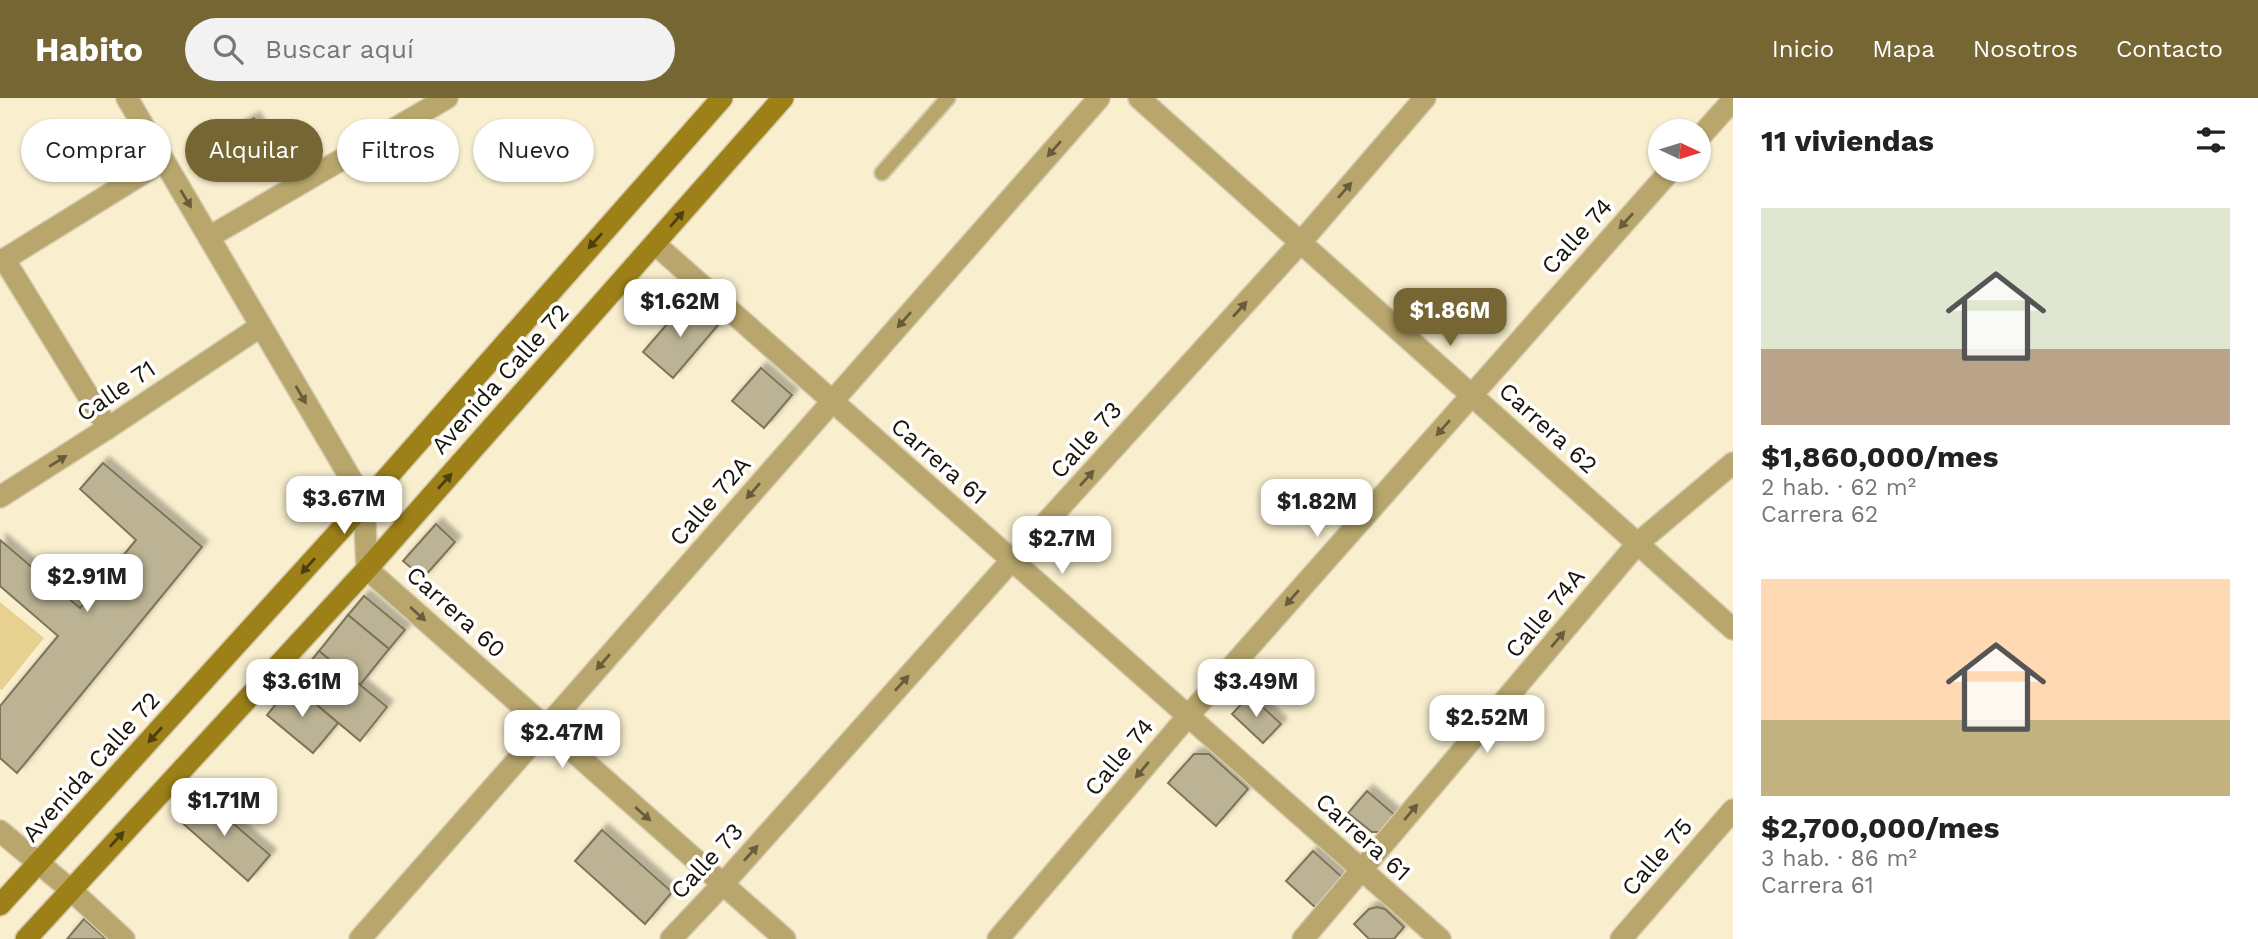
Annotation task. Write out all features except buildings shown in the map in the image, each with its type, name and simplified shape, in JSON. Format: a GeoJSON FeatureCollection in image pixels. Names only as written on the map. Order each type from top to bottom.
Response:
{"type":"FeatureCollection","features":[{"type":"Feature","properties":{"kind":"main road","name":"Avenida Calle 72"},"geometry":{"type":"LineString","coordinates":[[0,905],[354,516],[722,98]]}},
{"type":"Feature","properties":{"kind":"main road","name":"Avenida Calle 72"},"geometry":{"type":"LineString","coordinates":[[26,939],[367,569],[783,98]]}},
{"type":"Feature","properties":{"kind":"street","name":"Carrera 60"},"geometry":{"type":"LineString","coordinates":[[127,98],[139,119]]}},
{"type":"Feature","properties":{"kind":"street"},"geometry":{"type":"LineString","coordinates":[[209,237],[447,98]]}},
{"type":"Feature","properties":{"kind":"street","name":"Calle 72A"},"geometry":{"type":"LineString","coordinates":[[360,939],[1099,98]]}},
{"type":"Feature","properties":{"kind":"street","name":"Carrera 62"},"geometry":{"type":"LineString","coordinates":[[1139,98],[1733,629]]}},
{"type":"Feature","properties":{"kind":"street","name":"Calle 73"},"geometry":{"type":"LineString","coordinates":[[671,939],[1301,242],[1425,98]]}},
{"type":"Feature","properties":{"kind":"street"},"geometry":{"type":"LineString","coordinates":[[1712,123],[1733,100]]}},
{"type":"Feature","properties":{"kind":"street","name":"Carrera 60"},"geometry":{"type":"LineString","coordinates":[[171,174],[364,502],[367,569],[785,939]]}},
{"type":"Feature","properties":{"kind":"street"},"geometry":{"type":"LineString","coordinates":[[108,428],[2,260],[129,182]]}},
{"type":"Feature","properties":{"kind":"street","name":"Calle 74"},"geometry":{"type":"LineString","coordinates":[[998,939],[1188,716],[1660,182]]}},
{"type":"Feature","properties":{"kind":"street","name":"Carrera 61"},"geometry":{"type":"LineString","coordinates":[[655,244],[1440,939]]}},
{"type":"Feature","properties":{"kind":"street","name":"Calle 71"},"geometry":{"type":"LineString","coordinates":[[0,497],[261,326]]}},
{"type":"Feature","properties":{"kind":"street","name":"Calle 74A"},"geometry":{"type":"LineString","coordinates":[[1303,939],[1638,543],[1733,463]]}},
{"type":"Feature","properties":{"kind":"street","name":"Calle 75"},"geometry":{"type":"LineString","coordinates":[[1621,939],[1733,810]]}},
{"type":"Feature","properties":{"kind":"street"},"geometry":{"type":"LineString","coordinates":[[0,831],[71,890],[124,939]]}},
{"type":"Feature","properties":{"kind":"lane"},"geometry":{"type":"LineString","coordinates":[[882,173],[948,98]]}},
{"type":"Feature","properties":{"kind":"shaded area"},"geometry":{"type":"Polygon","coordinates":[[[0,602],[44,638],[2,690],[0,689],[0,602]]]}}]}
